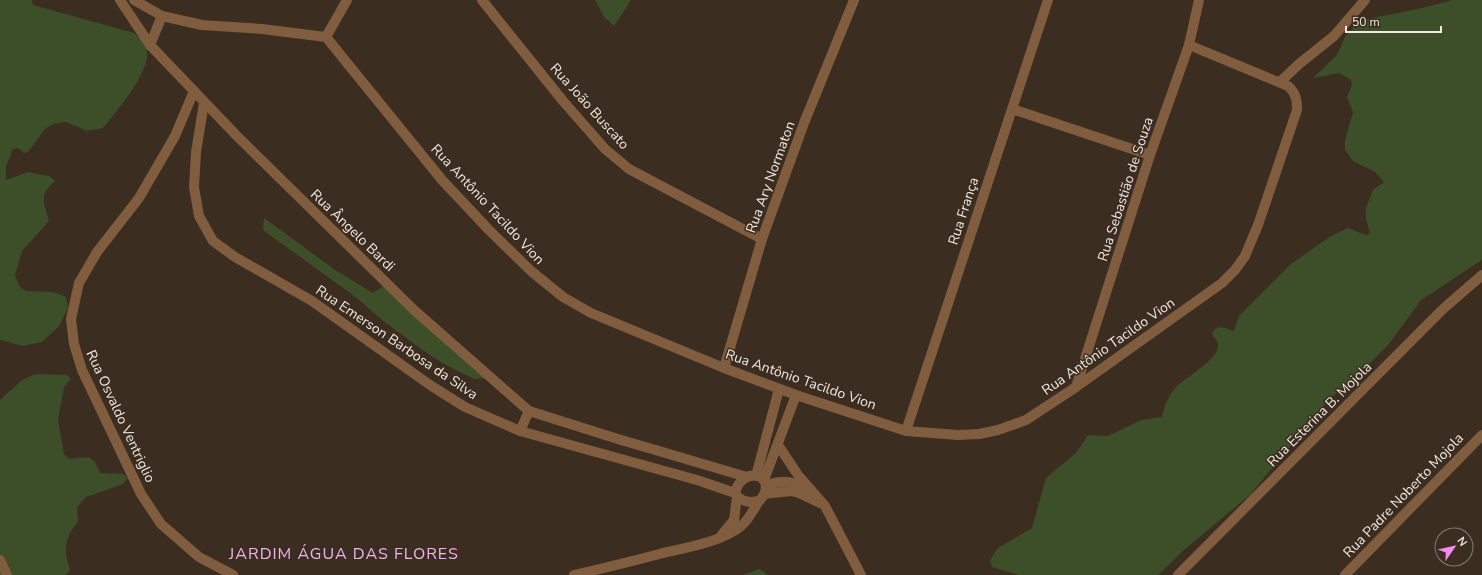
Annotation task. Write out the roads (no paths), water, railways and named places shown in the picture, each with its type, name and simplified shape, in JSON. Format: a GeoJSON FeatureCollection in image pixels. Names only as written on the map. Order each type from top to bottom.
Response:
{"type":"FeatureCollection","features":[{"type":"Feature","properties":{"kind":"street","name":"Rua Ângelo Bardi"},"geometry":{"type":"LineString","coordinates":[[120,0],[150,45],[204,103],[414,310],[529,411]]}},
{"type":"Feature","properties":{"kind":"street"},"geometry":{"type":"LineString","coordinates":[[134,0],[162,16],[202,25],[262,29],[326,37],[347,0]]}},
{"type":"Feature","properties":{"kind":"street","name":"Rua João Buscato"},"geometry":{"type":"LineString","coordinates":[[482,0],[563,101],[605,149],[629,169],[762,239]]}},
{"type":"Feature","properties":{"kind":"street","name":"Rua Ary Normaton"},"geometry":{"type":"LineString","coordinates":[[724,368],[762,239],[804,123],[854,0]]}},
{"type":"Feature","properties":{"kind":"street","name":"Rua França"},"geometry":{"type":"LineString","coordinates":[[906,430],[1048,0]]}},
{"type":"Feature","properties":{"kind":"street","name":"Rua Sebastião de Souza"},"geometry":{"type":"LineString","coordinates":[[1076,387],[1150,155],[1189,46],[1199,0]]}},
{"type":"Feature","properties":{"kind":"street"},"geometry":{"type":"LineString","coordinates":[[1280,82],[1334,36],[1365,0]]}},
{"type":"Feature","properties":{"kind":"street"},"geometry":{"type":"LineString","coordinates":[[150,45],[162,16]]}},
{"type":"Feature","properties":{"kind":"street","name":"Rua Antônio Tacildo Vion"},"geometry":{"type":"LineString","coordinates":[[326,37],[442,180],[489,230],[531,271],[563,297],[591,313],[724,368],[796,395],[906,430],[958,435],[979,434],[998,430],[1026,420],[1076,387],[1222,283],[1235,270],[1245,256],[1258,225],[1297,110],[1297,101],[1293,90],[1288,86],[1189,46]]}},
{"type":"Feature","properties":{"kind":"street","name":"Rua Osvaldo Ventriglio"},"geometry":{"type":"LineString","coordinates":[[194,91],[175,136],[139,198],[97,252],[79,283],[72,319],[72,331],[74,344],[82,370],[141,494],[161,524],[199,557],[233,575]]}},
{"type":"Feature","properties":{"kind":"street","name":"Rua Emerson Barbosa da Silva"},"geometry":{"type":"LineString","coordinates":[[204,103],[196,152],[194,186],[198,216],[213,241],[241,261],[312,301],[430,385],[465,407],[520,431],[697,480],[736,495],[748,502],[759,485]]}},
{"type":"Feature","properties":{"kind":"street"},"geometry":{"type":"LineString","coordinates":[[1012,109],[1150,155]]}},
{"type":"Feature","properties":{"kind":"street","name":"Rua Esterina B. Mojola"},"geometry":{"type":"LineString","coordinates":[[1178,575],[1443,309],[1482,274]]}},
{"type":"Feature","properties":{"kind":"street"},"geometry":{"type":"LineString","coordinates":[[759,485],[779,389]]}},
{"type":"Feature","properties":{"kind":"street"},"geometry":{"type":"LineString","coordinates":[[574,575],[691,547],[734,532],[742,525],[778,445],[796,395]]}},
{"type":"Feature","properties":{"kind":"street"},"geometry":{"type":"LineString","coordinates":[[520,431],[529,411],[759,485],[786,481],[809,488]]}},
{"type":"Feature","properties":{"kind":"street","name":"Rua Padre Noberto Mojola"},"geometry":{"type":"LineString","coordinates":[[1345,575],[1482,435]]}},
{"type":"Feature","properties":{"kind":"street"},"geometry":{"type":"LineString","coordinates":[[778,445],[798,475],[824,506],[861,575]]}},
{"type":"Feature","properties":{"kind":"street"},"geometry":{"type":"LineString","coordinates":[[719,538],[734,520],[736,495],[739,483],[759,485],[800,493],[824,506]]}},
{"type":"Feature","properties":{"kind":"street"},"geometry":{"type":"LineString","coordinates":[[0,560],[8,575]]}},
{"type":"Feature","properties":{"kind":"district","name":"JARDIM ÁGUA DAS FLORES"},"geometry":{"type":"Point","coordinates":[344,553]}}]}
